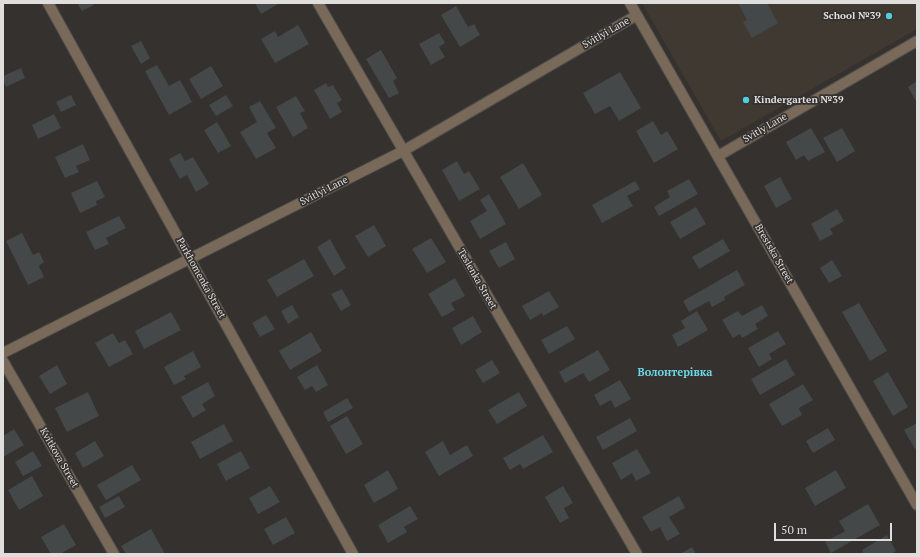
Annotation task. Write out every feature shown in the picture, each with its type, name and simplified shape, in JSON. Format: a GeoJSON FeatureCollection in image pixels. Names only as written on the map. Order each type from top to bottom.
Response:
{"type":"FeatureCollection","features":[{"type":"Feature","properties":{"kind":"street","name":"Parkhomenka Street"},"geometry":{"type":"LineString","coordinates":[[48,3],[353,554]]}},
{"type":"Feature","properties":{"kind":"street","name":"Teslenka Street"},"geometry":{"type":"LineString","coordinates":[[318,3],[637,554]]}},
{"type":"Feature","properties":{"kind":"street","name":"Brestska Street"},"geometry":{"type":"LineString","coordinates":[[630,3],[917,505]]}},
{"type":"Feature","properties":{"kind":"street","name":"Svitlyi Lane"},"geometry":{"type":"LineString","coordinates":[[3,353],[403,150],[637,15]]}},
{"type":"Feature","properties":{"kind":"street","name":"Svitly Lane"},"geometry":{"type":"LineString","coordinates":[[718,156],[917,41]]}},
{"type":"Feature","properties":{"kind":"street","name":"Kvitkova Street"},"geometry":{"type":"LineString","coordinates":[[3,361],[114,554]]}},
{"type":"Feature","properties":{"kind":"shaded area","name":"Kindergarten №39"},"geometry":{"type":"Polygon","coordinates":[[[642,3],[917,3],[917,29],[721,141],[642,3]]]}},
{"type":"Feature","properties":{"kind":"building"},"geometry":{"type":"Polygon","coordinates":[[[77,3],[93,3],[94,5],[82,11],[77,3]]]}},
{"type":"Feature","properties":{"kind":"building"},"geometry":{"type":"Polygon","coordinates":[[[255,3],[278,3],[278,4],[261,14],[255,3]]]}},
{"type":"Feature","properties":{"kind":"building"},"geometry":{"type":"Polygon","coordinates":[[[738,3],[767,3],[778,23],[752,38],[743,22],[747,20],[738,3]]]}},
{"type":"Feature","properties":{"kind":"building"},"geometry":{"type":"Polygon","coordinates":[[[456,6],[468,27],[474,24],[480,35],[460,47],[441,15],[456,6]]]}},
{"type":"Feature","properties":{"kind":"building"},"geometry":{"type":"Polygon","coordinates":[[[298,25],[309,44],[275,63],[261,39],[275,31],[278,37],[298,25]]]}},
{"type":"Feature","properties":{"kind":"building"},"geometry":{"type":"Polygon","coordinates":[[[439,33],[445,43],[439,47],[445,57],[431,65],[419,44],[439,33]]]}},
{"type":"Feature","properties":{"kind":"building"},"geometry":{"type":"Polygon","coordinates":[[[141,41],[150,58],[141,64],[131,46],[141,41]]]}},
{"type":"Feature","properties":{"kind":"building"},"geometry":{"type":"Polygon","coordinates":[[[381,50],[397,78],[393,81],[399,93],[389,98],[366,59],[381,50]]]}},
{"type":"Feature","properties":{"kind":"building"},"geometry":{"type":"Polygon","coordinates":[[[157,65],[169,86],[180,80],[192,102],[169,115],[145,71],[157,65]]]}},
{"type":"Feature","properties":{"kind":"building"},"geometry":{"type":"Polygon","coordinates":[[[211,66],[223,86],[201,99],[189,79],[211,66]]]}},
{"type":"Feature","properties":{"kind":"building"},"geometry":{"type":"Polygon","coordinates":[[[21,68],[25,78],[6,87],[3,76],[21,68]]]}},
{"type":"Feature","properties":{"kind":"building"},"geometry":{"type":"Polygon","coordinates":[[[620,72],[641,108],[619,121],[610,106],[595,114],[583,93],[620,72]]]}},
{"type":"Feature","properties":{"kind":"building"},"geometry":{"type":"Polygon","coordinates":[[[917,81],[917,103],[908,87],[917,81]]]}},
{"type":"Feature","properties":{"kind":"building"},"geometry":{"type":"Polygon","coordinates":[[[326,83],[328,87],[333,85],[342,100],[337,103],[342,112],[330,119],[314,90],[326,83]]]}},
{"type":"Feature","properties":{"kind":"building"},"geometry":{"type":"Polygon","coordinates":[[[71,95],[76,105],[61,112],[56,102],[71,95]]]}},
{"type":"Feature","properties":{"kind":"building"},"geometry":{"type":"Polygon","coordinates":[[[226,95],[233,106],[216,116],[209,105],[226,95]]]}},
{"type":"Feature","properties":{"kind":"building"},"geometry":{"type":"Polygon","coordinates":[[[296,96],[305,111],[300,113],[308,128],[293,137],[276,107],[296,96]]]}},
{"type":"Feature","properties":{"kind":"building"},"geometry":{"type":"Polygon","coordinates":[[[260,101],[276,128],[267,133],[276,148],[256,159],[240,132],[257,122],[249,107],[260,101]]]}},
{"type":"Feature","properties":{"kind":"building"},"geometry":{"type":"Polygon","coordinates":[[[54,114],[61,128],[38,139],[32,125],[54,114]]]}},
{"type":"Feature","properties":{"kind":"building"},"geometry":{"type":"Polygon","coordinates":[[[653,121],[661,135],[667,131],[678,149],[654,163],[636,131],[653,121]]]}},
{"type":"Feature","properties":{"kind":"building"},"geometry":{"type":"Polygon","coordinates":[[[217,122],[231,146],[218,153],[204,130],[217,122]]]}},
{"type":"Feature","properties":{"kind":"building"},"geometry":{"type":"Polygon","coordinates":[[[811,128],[825,152],[808,161],[804,155],[796,160],[786,142],[811,128]]]}},
{"type":"Feature","properties":{"kind":"building"},"geometry":{"type":"Polygon","coordinates":[[[842,128],[855,151],[837,162],[823,138],[842,128]]]}},
{"type":"Feature","properties":{"kind":"building"},"geometry":{"type":"Polygon","coordinates":[[[83,144],[90,160],[76,166],[79,172],[65,178],[55,157],[83,144]]]}},
{"type":"Feature","properties":{"kind":"building"},"geometry":{"type":"Polygon","coordinates":[[[180,153],[185,161],[193,157],[209,184],[196,192],[187,175],[180,179],[169,159],[180,153]]]}},
{"type":"Feature","properties":{"kind":"building"},"geometry":{"type":"Polygon","coordinates":[[[457,161],[464,174],[469,171],[480,189],[459,201],[442,170],[457,161]]]}},
{"type":"Feature","properties":{"kind":"building"},"geometry":{"type":"Polygon","coordinates":[[[523,163],[542,195],[519,209],[500,177],[523,163]]]}},
{"type":"Feature","properties":{"kind":"building"},"geometry":{"type":"Polygon","coordinates":[[[780,177],[792,199],[776,208],[764,186],[780,177]]]}},
{"type":"Feature","properties":{"kind":"building"},"geometry":{"type":"Polygon","coordinates":[[[689,179],[698,194],[659,216],[654,207],[670,197],[667,191],[689,179]]]}},
{"type":"Feature","properties":{"kind":"building"},"geometry":{"type":"Polygon","coordinates":[[[97,181],[105,197],[96,201],[97,205],[80,213],[71,193],[97,181]]]}},
{"type":"Feature","properties":{"kind":"building"},"geometry":{"type":"Polygon","coordinates":[[[635,181],[640,189],[627,196],[633,206],[602,223],[592,205],[635,181]]]}},
{"type":"Feature","properties":{"kind":"building"},"geometry":{"type":"Polygon","coordinates":[[[489,194],[506,224],[480,239],[470,221],[487,211],[480,200],[489,194]]]}},
{"type":"Feature","properties":{"kind":"building"},"geometry":{"type":"Polygon","coordinates":[[[696,207],[706,224],[680,239],[670,222],[696,207]]]}},
{"type":"Feature","properties":{"kind":"building"},"geometry":{"type":"Polygon","coordinates":[[[837,209],[844,221],[830,229],[833,234],[820,241],[811,224],[837,209]]]}},
{"type":"Feature","properties":{"kind":"building"},"geometry":{"type":"Polygon","coordinates":[[[119,216],[126,228],[106,238],[109,244],[95,250],[86,232],[119,216]]]}},
{"type":"Feature","properties":{"kind":"building"},"geometry":{"type":"Polygon","coordinates":[[[374,225],[386,246],[368,257],[355,236],[374,225]]]}},
{"type":"Feature","properties":{"kind":"building"},"geometry":{"type":"Polygon","coordinates":[[[22,233],[33,255],[39,252],[44,262],[39,266],[44,277],[28,285],[6,241],[22,233]]]}},
{"type":"Feature","properties":{"kind":"building"},"geometry":{"type":"Polygon","coordinates":[[[431,238],[446,262],[427,273],[412,249],[431,238]]]}},
{"type":"Feature","properties":{"kind":"building"},"geometry":{"type":"Polygon","coordinates":[[[330,239],[346,268],[334,276],[317,247],[330,239]]]}},
{"type":"Feature","properties":{"kind":"building"},"geometry":{"type":"Polygon","coordinates":[[[723,239],[730,251],[699,269],[692,257],[723,239]]]}},
{"type":"Feature","properties":{"kind":"building"},"geometry":{"type":"Polygon","coordinates":[[[506,242],[515,259],[499,268],[489,251],[506,242]]]}},
{"type":"Feature","properties":{"kind":"building"},"geometry":{"type":"Polygon","coordinates":[[[304,259],[314,276],[277,297],[267,280],[304,259]]]}},
{"type":"Feature","properties":{"kind":"building"},"geometry":{"type":"Polygon","coordinates":[[[832,260],[842,276],[829,283],[820,268],[832,260]]]}},
{"type":"Feature","properties":{"kind":"building"},"geometry":{"type":"Polygon","coordinates":[[[737,270],[745,285],[724,297],[725,300],[712,307],[709,301],[689,312],[683,301],[737,270]]]}},
{"type":"Feature","properties":{"kind":"building"},"geometry":{"type":"Polygon","coordinates":[[[455,278],[465,296],[451,303],[455,310],[442,317],[428,294],[455,278]]]}},
{"type":"Feature","properties":{"kind":"building"},"geometry":{"type":"Polygon","coordinates":[[[342,289],[351,305],[341,311],[331,294],[342,289]]]}},
{"type":"Feature","properties":{"kind":"building"},"geometry":{"type":"Polygon","coordinates":[[[549,291],[559,307],[543,316],[542,313],[530,320],[522,306],[549,291]]]}},
{"type":"Feature","properties":{"kind":"building"},"geometry":{"type":"Polygon","coordinates":[[[859,303],[887,351],[870,361],[842,312],[859,303]]]}},
{"type":"Feature","properties":{"kind":"building"},"geometry":{"type":"Polygon","coordinates":[[[292,305],[299,317],[288,324],[281,311],[292,305]]]}},
{"type":"Feature","properties":{"kind":"building"},"geometry":{"type":"Polygon","coordinates":[[[762,305],[768,316],[755,324],[758,329],[742,338],[740,334],[733,338],[722,320],[738,311],[742,316],[762,305]]]}},
{"type":"Feature","properties":{"kind":"building"},"geometry":{"type":"Polygon","coordinates":[[[697,311],[708,330],[678,347],[672,335],[685,328],[681,321],[697,311]]]}},
{"type":"Feature","properties":{"kind":"building"},"geometry":{"type":"Polygon","coordinates":[[[171,312],[181,330],[144,349],[135,331],[171,312]]]}},
{"type":"Feature","properties":{"kind":"building"},"geometry":{"type":"Polygon","coordinates":[[[266,315],[275,329],[260,337],[252,323],[266,315]]]}},
{"type":"Feature","properties":{"kind":"building"},"geometry":{"type":"Polygon","coordinates":[[[473,316],[482,332],[461,345],[452,328],[473,316]]]}},
{"type":"Feature","properties":{"kind":"building"},"geometry":{"type":"Polygon","coordinates":[[[567,326],[575,339],[549,354],[541,340],[567,326]]]}},
{"type":"Feature","properties":{"kind":"building"},"geometry":{"type":"Polygon","coordinates":[[[778,331],[786,344],[769,354],[772,359],[759,367],[748,348],[778,331]]]}},
{"type":"Feature","properties":{"kind":"building"},"geometry":{"type":"Polygon","coordinates":[[[311,332],[322,351],[290,370],[279,351],[311,332]]]}},
{"type":"Feature","properties":{"kind":"building"},"geometry":{"type":"Polygon","coordinates":[[[113,333],[119,343],[125,340],[133,354],[109,367],[95,343],[113,333]]]}},
{"type":"Feature","properties":{"kind":"building"},"geometry":{"type":"Polygon","coordinates":[[[598,350],[610,370],[589,382],[583,373],[565,383],[559,372],[598,350]]]}},
{"type":"Feature","properties":{"kind":"building"},"geometry":{"type":"Polygon","coordinates":[[[193,351],[201,367],[184,376],[186,379],[174,385],[164,367],[193,351]]]}},
{"type":"Feature","properties":{"kind":"building"},"geometry":{"type":"Polygon","coordinates":[[[786,359],[795,375],[760,395],[751,379],[786,359]]]}},
{"type":"Feature","properties":{"kind":"building"},"geometry":{"type":"Polygon","coordinates":[[[492,360],[500,373],[483,383],[475,370],[492,360]]]}},
{"type":"Feature","properties":{"kind":"building"},"geometry":{"type":"Polygon","coordinates":[[[57,365],[67,384],[50,394],[39,376],[57,365]]]}},
{"type":"Feature","properties":{"kind":"building"},"geometry":{"type":"Polygon","coordinates":[[[317,365],[328,385],[316,392],[312,386],[305,390],[297,377],[317,365]]]}},
{"type":"Feature","properties":{"kind":"building"},"geometry":{"type":"Polygon","coordinates":[[[888,372],[908,407],[893,416],[873,381],[888,372]]]}},
{"type":"Feature","properties":{"kind":"building"},"geometry":{"type":"Polygon","coordinates":[[[620,380],[631,399],[615,408],[611,400],[600,406],[594,395],[620,380]]]}},
{"type":"Feature","properties":{"kind":"building"},"geometry":{"type":"Polygon","coordinates":[[[208,382],[215,396],[202,404],[206,410],[193,418],[181,397],[208,382]]]}},
{"type":"Feature","properties":{"kind":"building"},"geometry":{"type":"Polygon","coordinates":[[[803,384],[813,400],[799,408],[802,415],[782,426],[769,404],[803,384]]]}},
{"type":"Feature","properties":{"kind":"building"},"geometry":{"type":"Polygon","coordinates":[[[88,392],[99,416],[67,432],[55,408],[88,392]]]}},
{"type":"Feature","properties":{"kind":"building"},"geometry":{"type":"Polygon","coordinates":[[[519,392],[527,406],[497,424],[488,410],[519,392]]]}},
{"type":"Feature","properties":{"kind":"building"},"geometry":{"type":"Polygon","coordinates":[[[347,398],[353,408],[328,422],[323,412],[347,398]]]}},
{"type":"Feature","properties":{"kind":"building"},"geometry":{"type":"Polygon","coordinates":[[[347,416],[363,444],[346,454],[330,426],[347,416]]]}},
{"type":"Feature","properties":{"kind":"building"},"geometry":{"type":"Polygon","coordinates":[[[630,418],[637,431],[603,450],[596,437],[630,418]]]}},
{"type":"Feature","properties":{"kind":"building"},"geometry":{"type":"Polygon","coordinates":[[[917,423],[917,448],[915,449],[904,430],[917,423]]]}},
{"type":"Feature","properties":{"kind":"building"},"geometry":{"type":"Polygon","coordinates":[[[224,424],[233,441],[200,459],[191,442],[224,424]]]}},
{"type":"Feature","properties":{"kind":"building"},"geometry":{"type":"Polygon","coordinates":[[[828,428],[835,440],[813,453],[806,441],[828,428]]]}},
{"type":"Feature","properties":{"kind":"building"},"geometry":{"type":"Polygon","coordinates":[[[14,429],[24,445],[3,457],[3,436],[14,429]]]}},
{"type":"Feature","properties":{"kind":"building"},"geometry":{"type":"Polygon","coordinates":[[[543,435],[553,452],[523,469],[520,464],[510,470],[503,458],[543,435]]]}},
{"type":"Feature","properties":{"kind":"building"},"geometry":{"type":"Polygon","coordinates":[[[95,441],[104,456],[83,468],[75,453],[95,441]]]}},
{"type":"Feature","properties":{"kind":"building"},"geometry":{"type":"Polygon","coordinates":[[[443,441],[450,455],[467,445],[473,456],[439,476],[425,452],[443,441]]]}},
{"type":"Feature","properties":{"kind":"building"},"geometry":{"type":"Polygon","coordinates":[[[637,449],[651,473],[636,481],[632,473],[621,480],[612,463],[637,449]]]}},
{"type":"Feature","properties":{"kind":"building"},"geometry":{"type":"Polygon","coordinates":[[[33,451],[42,466],[23,476],[15,462],[33,451]]]}},
{"type":"Feature","properties":{"kind":"building"},"geometry":{"type":"Polygon","coordinates":[[[241,451],[250,468],[226,481],[217,464],[241,451]]]}},
{"type":"Feature","properties":{"kind":"building"},"geometry":{"type":"Polygon","coordinates":[[[132,465],[141,480],[106,500],[97,485],[132,465]]]}},
{"type":"Feature","properties":{"kind":"building"},"geometry":{"type":"Polygon","coordinates":[[[388,470],[398,489],[374,503],[364,485],[388,470]]]}},
{"type":"Feature","properties":{"kind":"building"},"geometry":{"type":"Polygon","coordinates":[[[836,470],[846,488],[815,506],[805,488],[836,470]]]}},
{"type":"Feature","properties":{"kind":"building"},"geometry":{"type":"Polygon","coordinates":[[[32,476],[43,496],[19,510],[8,490],[32,476]]]}},
{"type":"Feature","properties":{"kind":"building"},"geometry":{"type":"Polygon","coordinates":[[[270,486],[280,502],[258,514],[249,498],[270,486]]]}},
{"type":"Feature","properties":{"kind":"building"},"geometry":{"type":"Polygon","coordinates":[[[563,486],[573,503],[564,508],[569,518],[560,523],[545,497],[563,486]]]}},
{"type":"Feature","properties":{"kind":"building"},"geometry":{"type":"Polygon","coordinates":[[[119,496],[125,507],[105,518],[99,507],[119,496]]]}},
{"type":"Feature","properties":{"kind":"building"},"geometry":{"type":"Polygon","coordinates":[[[679,496],[685,508],[669,517],[680,534],[667,541],[660,527],[651,532],[642,517],[679,496]]]}},
{"type":"Feature","properties":{"kind":"building"},"geometry":{"type":"Polygon","coordinates":[[[868,504],[880,525],[831,553],[825,542],[845,531],[839,521],[868,504]]]}},
{"type":"Feature","properties":{"kind":"building"},"geometry":{"type":"Polygon","coordinates":[[[410,506],[418,519],[404,527],[407,532],[388,543],[378,525],[410,506]]]}},
{"type":"Feature","properties":{"kind":"building"},"geometry":{"type":"Polygon","coordinates":[[[286,517],[295,533],[273,545],[264,529],[286,517]]]}},
{"type":"Feature","properties":{"kind":"building"},"geometry":{"type":"Polygon","coordinates":[[[64,524],[76,545],[60,554],[51,554],[41,537],[64,524]]]}},
{"type":"Feature","properties":{"kind":"building"},"geometry":{"type":"Polygon","coordinates":[[[151,529],[165,554],[126,554],[121,546],[151,529]]]}},
{"type":"Feature","properties":{"kind":"building"},"geometry":{"type":"Polygon","coordinates":[[[887,535],[896,551],[891,554],[864,554],[862,550],[887,535]]]}},
{"type":"Feature","properties":{"kind":"building"},"geometry":{"type":"Polygon","coordinates":[[[692,547],[696,554],[680,554],[692,547]]]}},
{"type":"Feature","properties":{"kind":"place","name":"School №39"},"geometry":{"type":"Point","coordinates":[889,16]}},
{"type":"Feature","properties":{"kind":"place","name":"Kindergarten №39"},"geometry":{"type":"Point","coordinates":[746,100]}},
{"type":"Feature","properties":{"kind":"district","name":"Волонтерівка"},"geometry":{"type":"Point","coordinates":[675,373]}}]}
